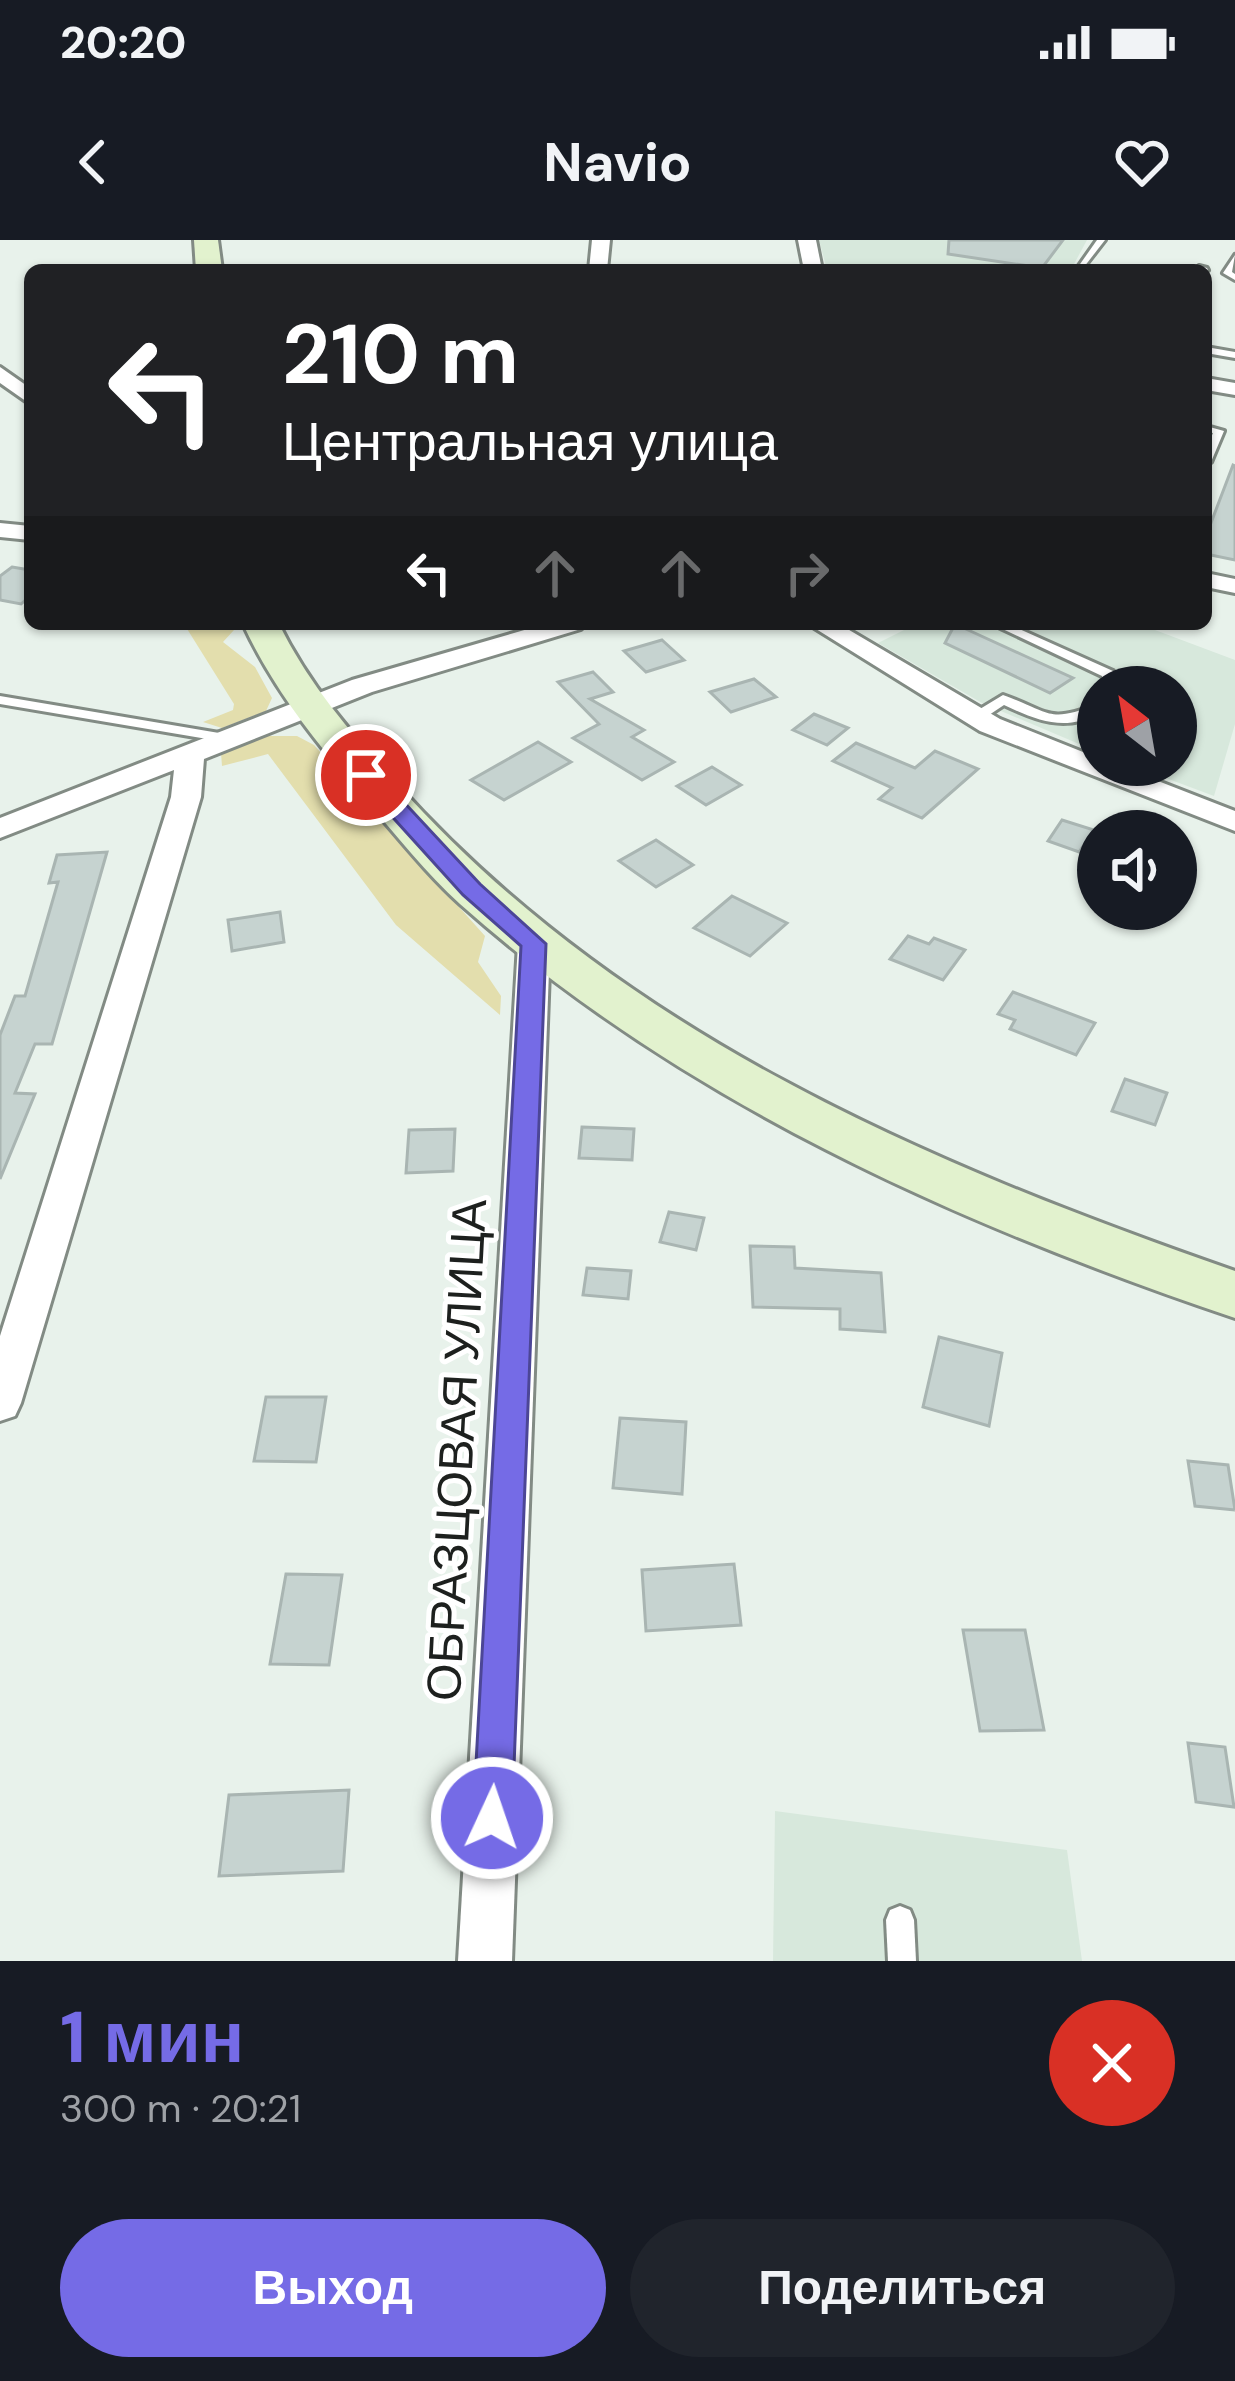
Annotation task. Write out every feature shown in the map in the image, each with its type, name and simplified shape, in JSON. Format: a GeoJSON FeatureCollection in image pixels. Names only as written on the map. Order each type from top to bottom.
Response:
{"type":"FeatureCollection","features":[{"type":"Feature","properties":{"kind":"street"},"geometry":{"type":"LineString","coordinates":[[0,373],[24,393]]}},
{"type":"Feature","properties":{"kind":"street"},"geometry":{"type":"LineString","coordinates":[[264,630],[274,655],[309,706],[425,842],[534,944],[620,1006],[722,1068],[906,1168],[1097,1247],[1235,1295]]}},
{"type":"Feature","properties":{"kind":"street"},"geometry":{"type":"LineString","coordinates":[[0,829],[309,706],[553,630]]}},
{"type":"Feature","properties":{"kind":"street"},"geometry":{"type":"LineString","coordinates":[[830,630],[975,718],[1069,760],[1235,822]]}},
{"type":"Feature","properties":{"kind":"street"},"geometry":{"type":"LineString","coordinates":[[0,1403],[186,797],[190,751]]}},
{"type":"Feature","properties":{"kind":"street","name":"ОБРАЗЦОВАЯ УЛИЦА"},"geometry":{"type":"LineString","coordinates":[[485,1961],[534,944]]}},
{"type":"Feature","properties":{"kind":"lane"},"geometry":{"type":"LineString","coordinates":[[1082,264],[1101,240]]}},
{"type":"Feature","properties":{"kind":"lane"},"geometry":{"type":"LineString","coordinates":[[1231,275],[1235,258]]}},
{"type":"Feature","properties":{"kind":"lane"},"geometry":{"type":"LineString","coordinates":[[1011,630],[1090,666]]}},
{"type":"Feature","properties":{"kind":"lane"},"geometry":{"type":"LineString","coordinates":[[975,718],[1003,699],[1050,722],[1077,722]]}},
{"type":"Feature","properties":{"kind":"lane"},"geometry":{"type":"LineString","coordinates":[[0,700],[225,738]]}},
{"type":"Feature","properties":{"kind":"lane"},"geometry":{"type":"LineString","coordinates":[[900,1920],[902,1961]]}},
{"type":"Feature","properties":{"kind":"shaded area"},"geometry":{"type":"Polygon","coordinates":[[[819,240],[1087,240],[1074,264],[825,264],[819,240]]]}},
{"type":"Feature","properties":{"kind":"shaded area"},"geometry":{"type":"Polygon","coordinates":[[[188,630],[234,630],[223,642],[255,667],[272,698],[266,711],[222,728],[203,722],[233,710],[234,704],[188,630]]]}},
{"type":"Feature","properties":{"kind":"shaded area"},"geometry":{"type":"Polygon","coordinates":[[[904,630],[1155,630],[1235,660],[1235,724],[1214,796],[1187,786],[1197,786],[1197,666],[1077,666],[1077,743],[982,703],[878,643],[904,630]]]}},
{"type":"Feature","properties":{"kind":"shaded area"},"geometry":{"type":"Polygon","coordinates":[[[263,736],[297,736],[314,745],[485,936],[478,962],[501,996],[500,1015],[396,925],[268,754],[222,766],[221,753],[263,736]]]}},
{"type":"Feature","properties":{"kind":"shaded area"},"geometry":{"type":"Polygon","coordinates":[[[775,1811],[1067,1850],[1082,1961],[773,1961],[775,1811]]]}},
{"type":"Feature","properties":{"kind":"building"},"geometry":{"type":"Polygon","coordinates":[[[949,240],[1063,240],[1045,264],[948,254],[949,240]]]}},
{"type":"Feature","properties":{"kind":"building"},"geometry":{"type":"Polygon","coordinates":[[[1233,465],[1235,560],[1212,555],[1212,520],[1233,465]]]}},
{"type":"Feature","properties":{"kind":"building"},"geometry":{"type":"Polygon","coordinates":[[[12,567],[24,569],[21,604],[0,600],[0,576],[12,567]]]}},
{"type":"Feature","properties":{"kind":"building"},"geometry":{"type":"Polygon","coordinates":[[[952,630],[968,630],[1073,678],[1050,693],[945,643],[952,630]]]}},
{"type":"Feature","properties":{"kind":"building"},"geometry":{"type":"Polygon","coordinates":[[[662,640],[684,660],[646,672],[624,651],[662,640]]]}},
{"type":"Feature","properties":{"kind":"building"},"geometry":{"type":"Polygon","coordinates":[[[593,672],[613,692],[590,699],[644,730],[632,737],[674,762],[642,780],[573,738],[599,724],[558,682],[593,672]]]}},
{"type":"Feature","properties":{"kind":"building"},"geometry":{"type":"Polygon","coordinates":[[[754,679],[776,697],[731,712],[710,692],[754,679]]]}},
{"type":"Feature","properties":{"kind":"building"},"geometry":{"type":"Polygon","coordinates":[[[814,714],[848,728],[827,745],[793,730],[814,714]]]}},
{"type":"Feature","properties":{"kind":"building"},"geometry":{"type":"Polygon","coordinates":[[[538,742],[571,762],[504,800],[471,780],[538,742]]]}},
{"type":"Feature","properties":{"kind":"building"},"geometry":{"type":"Polygon","coordinates":[[[856,743],[915,768],[935,751],[978,769],[922,818],[879,799],[892,788],[833,761],[856,743]]]}},
{"type":"Feature","properties":{"kind":"building"},"geometry":{"type":"Polygon","coordinates":[[[712,767],[741,785],[706,805],[677,786],[712,767]]]}},
{"type":"Feature","properties":{"kind":"building"},"geometry":{"type":"Polygon","coordinates":[[[1062,820],[1077,825],[1077,851],[1048,841],[1062,820]]]}},
{"type":"Feature","properties":{"kind":"building"},"geometry":{"type":"Polygon","coordinates":[[[656,840],[693,865],[656,887],[619,861],[656,840]]]}},
{"type":"Feature","properties":{"kind":"building"},"geometry":{"type":"Polygon","coordinates":[[[107,852],[52,1044],[35,1044],[15,1093],[35,1094],[0,1179],[0,1035],[15,996],[25,996],[58,882],[49,883],[57,855],[107,852]]]}},
{"type":"Feature","properties":{"kind":"building"},"geometry":{"type":"Polygon","coordinates":[[[732,896],[787,923],[750,956],[694,928],[732,896]]]}},
{"type":"Feature","properties":{"kind":"building"},"geometry":{"type":"Polygon","coordinates":[[[280,912],[284,942],[232,951],[228,920],[280,912]]]}},
{"type":"Feature","properties":{"kind":"building"},"geometry":{"type":"Polygon","coordinates":[[[908,936],[929,944],[934,938],[965,950],[943,980],[890,959],[908,936]]]}},
{"type":"Feature","properties":{"kind":"building"},"geometry":{"type":"Polygon","coordinates":[[[1013,992],[1095,1023],[1076,1055],[1010,1029],[1015,1020],[998,1014],[1013,992]]]}},
{"type":"Feature","properties":{"kind":"building"},"geometry":{"type":"Polygon","coordinates":[[[1125,1079],[1167,1093],[1155,1125],[1112,1111],[1125,1079]]]}},
{"type":"Feature","properties":{"kind":"building"},"geometry":{"type":"Polygon","coordinates":[[[582,1127],[634,1129],[632,1160],[579,1158],[582,1127]]]}},
{"type":"Feature","properties":{"kind":"building"},"geometry":{"type":"Polygon","coordinates":[[[455,1129],[453,1171],[406,1173],[409,1130],[455,1129]]]}},
{"type":"Feature","properties":{"kind":"building"},"geometry":{"type":"Polygon","coordinates":[[[669,1212],[704,1218],[696,1250],[660,1242],[669,1212]]]}},
{"type":"Feature","properties":{"kind":"building"},"geometry":{"type":"Polygon","coordinates":[[[750,1246],[794,1247],[795,1268],[881,1273],[885,1332],[840,1329],[840,1309],[753,1307],[750,1246]]]}},
{"type":"Feature","properties":{"kind":"building"},"geometry":{"type":"Polygon","coordinates":[[[587,1268],[631,1271],[628,1299],[583,1295],[587,1268]]]}},
{"type":"Feature","properties":{"kind":"building"},"geometry":{"type":"Polygon","coordinates":[[[939,1337],[1002,1353],[989,1426],[923,1407],[939,1337]]]}},
{"type":"Feature","properties":{"kind":"building"},"geometry":{"type":"Polygon","coordinates":[[[266,1397],[326,1397],[316,1462],[254,1461],[266,1397]]]}},
{"type":"Feature","properties":{"kind":"building"},"geometry":{"type":"Polygon","coordinates":[[[620,1418],[686,1422],[682,1494],[613,1488],[620,1418]]]}},
{"type":"Feature","properties":{"kind":"building"},"geometry":{"type":"Polygon","coordinates":[[[1188,1461],[1228,1465],[1235,1510],[1195,1506],[1188,1461]]]}},
{"type":"Feature","properties":{"kind":"building"},"geometry":{"type":"Polygon","coordinates":[[[734,1564],[741,1625],[646,1631],[642,1570],[734,1564]]]}},
{"type":"Feature","properties":{"kind":"building"},"geometry":{"type":"Polygon","coordinates":[[[286,1574],[342,1575],[329,1665],[270,1664],[286,1574]]]}},
{"type":"Feature","properties":{"kind":"building"},"geometry":{"type":"Polygon","coordinates":[[[963,1630],[1025,1630],[1044,1730],[980,1731],[963,1630]]]}},
{"type":"Feature","properties":{"kind":"building"},"geometry":{"type":"Polygon","coordinates":[[[1188,1743],[1225,1747],[1234,1807],[1196,1802],[1188,1743]]]}},
{"type":"Feature","properties":{"kind":"building"},"geometry":{"type":"Polygon","coordinates":[[[349,1790],[343,1871],[219,1876],[229,1795],[349,1790]]]}},
{"type":"Feature","properties":{"kind":"route"},"geometry":{"type":"LineString","coordinates":[[366,775],[471,890],[534,944],[492,1818]]}}]}
